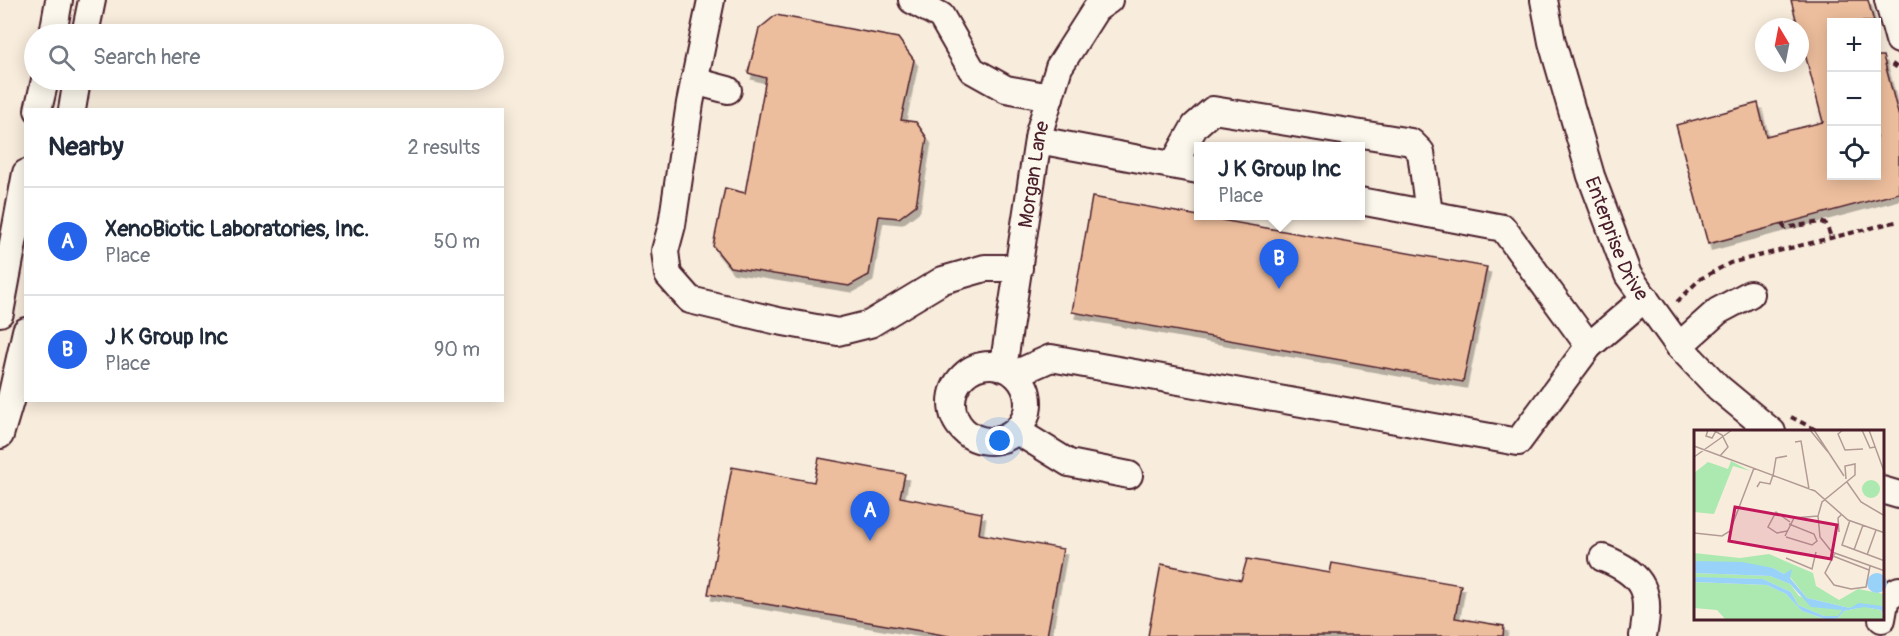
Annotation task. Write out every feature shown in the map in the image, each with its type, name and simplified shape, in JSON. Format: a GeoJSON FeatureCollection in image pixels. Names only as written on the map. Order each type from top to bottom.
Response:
{"type":"FeatureCollection","features":[{"type":"Feature","properties":{"kind":"street"},"geometry":{"type":"LineString","coordinates":[[55,24],[59,0]]}},
{"type":"Feature","properties":{"kind":"street"},"geometry":{"type":"LineString","coordinates":[[87,24],[92,0]]}},
{"type":"Feature","properties":{"kind":"street"},"geometry":{"type":"LineString","coordinates":[[711,0],[694,81],[672,225],[665,251],[668,275],[690,300],[778,321],[838,332],[870,324],[943,280],[985,268],[1019,268]]}},
{"type":"Feature","properties":{"kind":"street"},"geometry":{"type":"LineString","coordinates":[[912,0],[941,16],[972,70],[1006,89],[1050,97]]}},
{"type":"Feature","properties":{"kind":"street","name":"Morgan Lane"},"geometry":{"type":"LineString","coordinates":[[1009,371],[1019,268],[1038,140],[1059,66],[1096,9],[1109,0]]}},
{"type":"Feature","properties":{"kind":"street","name":"Enterprise Drive"},"geometry":{"type":"LineString","coordinates":[[1544,0],[1552,42],[1591,176],[1628,275],[1679,346],[1719,388],[1770,430]]}},
{"type":"Feature","properties":{"kind":"street"},"geometry":{"type":"LineString","coordinates":[[1888,0],[1899,40]]}},
{"type":"Feature","properties":{"kind":"street"},"geometry":{"type":"LineString","coordinates":[[694,81],[728,90]]}},
{"type":"Feature","properties":{"kind":"street"},"geometry":{"type":"LineString","coordinates":[[38,108],[43,90]]}},
{"type":"Feature","properties":{"kind":"street"},"geometry":{"type":"LineString","coordinates":[[72,108],[75,90]]}},
{"type":"Feature","properties":{"kind":"street"},"geometry":{"type":"LineString","coordinates":[[1038,140],[1186,168],[1195,126],[1214,110],[1411,142],[1421,152],[1429,214]]}},
{"type":"Feature","properties":{"kind":"street"},"geometry":{"type":"LineString","coordinates":[[0,313],[24,184]]}},
{"type":"Feature","properties":{"kind":"street"},"geometry":{"type":"LineString","coordinates":[[1365,202],[1503,228],[1589,346]]}},
{"type":"Feature","properties":{"kind":"street"},"geometry":{"type":"LineString","coordinates":[[1679,346],[1718,310],[1750,294]]}},
{"type":"Feature","properties":{"kind":"street"},"geometry":{"type":"LineString","coordinates":[[1009,371],[1052,358],[1518,442],[1589,346],[1645,298]]}},
{"type":"Feature","properties":{"kind":"street"},"geometry":{"type":"LineString","coordinates":[[0,435],[24,340]]}},
{"type":"Feature","properties":{"kind":"street"},"geometry":{"type":"LineString","coordinates":[[989,365],[1009,371],[1026,391],[1029,404],[1026,417],[1017,431],[1006,438],[984,441],[971,437],[961,429],[954,418],[952,404],[954,391],[966,373],[976,368],[989,365]]}},
{"type":"Feature","properties":{"kind":"street"},"geometry":{"type":"LineString","coordinates":[[1017,431],[1069,463],[1129,475]]}},
{"type":"Feature","properties":{"kind":"street"},"geometry":{"type":"LineString","coordinates":[[1884,491],[1899,495]]}},
{"type":"Feature","properties":{"kind":"street"},"geometry":{"type":"LineString","coordinates":[[1603,558],[1623,566],[1636,578],[1645,593],[1648,610],[1643,636]]}},
{"type":"Feature","properties":{"kind":"street"},"geometry":{"type":"LineString","coordinates":[[1884,608],[1886,597],[1899,590]]}},
{"type":"Feature","properties":{"kind":"street"},"geometry":{"type":"LineString","coordinates":[[1880,636],[1882,621]]}},
{"type":"Feature","properties":{"kind":"path"},"geometry":{"type":"LineString","coordinates":[[1782,224],[1785,228],[1820,222],[1826,224],[1831,237]]}},
{"type":"Feature","properties":{"kind":"building"},"geometry":{"type":"Polygon","coordinates":[[[1791,0],[1868,0],[1873,18],[1827,18],[1827,180],[1881,180],[1881,56],[1883,56],[1899,117],[1899,193],[1708,244],[1676,125],[1758,103],[1766,136],[1823,122],[1809,69],[1809,18],[1796,18],[1791,0]]]}},
{"type":"Feature","properties":{"kind":"building"},"geometry":{"type":"Polygon","coordinates":[[[776,15],[898,38],[914,60],[901,120],[916,122],[927,138],[916,205],[899,218],[879,216],[869,275],[849,286],[730,267],[713,246],[725,188],[745,193],[766,78],[748,73],[759,29],[776,15]]]}},
{"type":"Feature","properties":{"kind":"building"},"geometry":{"type":"Polygon","coordinates":[[[1092,197],[1194,215],[1194,220],[1222,220],[1487,267],[1463,382],[1072,312],[1092,197]]]}},
{"type":"Feature","properties":{"kind":"building"},"geometry":{"type":"Polygon","coordinates":[[[819,458],[905,474],[900,497],[982,513],[979,534],[1063,549],[1047,636],[949,636],[708,594],[732,467],[814,482],[819,458]]]}},
{"type":"Feature","properties":{"kind":"building"},"geometry":{"type":"Polygon","coordinates":[[[1247,559],[1330,573],[1332,563],[1461,585],[1455,618],[1504,626],[1503,636],[1148,636],[1161,564],[1241,580],[1247,559]]]}},
{"type":"Feature","properties":{"kind":"place","name":"J K Group Inc"},"geometry":{"type":"Point","coordinates":[1279,289]}},
{"type":"Feature","properties":{"kind":"place","name":"XenoBiotic Laboratories, Inc."},"geometry":{"type":"Point","coordinates":[870,541]}}]}
